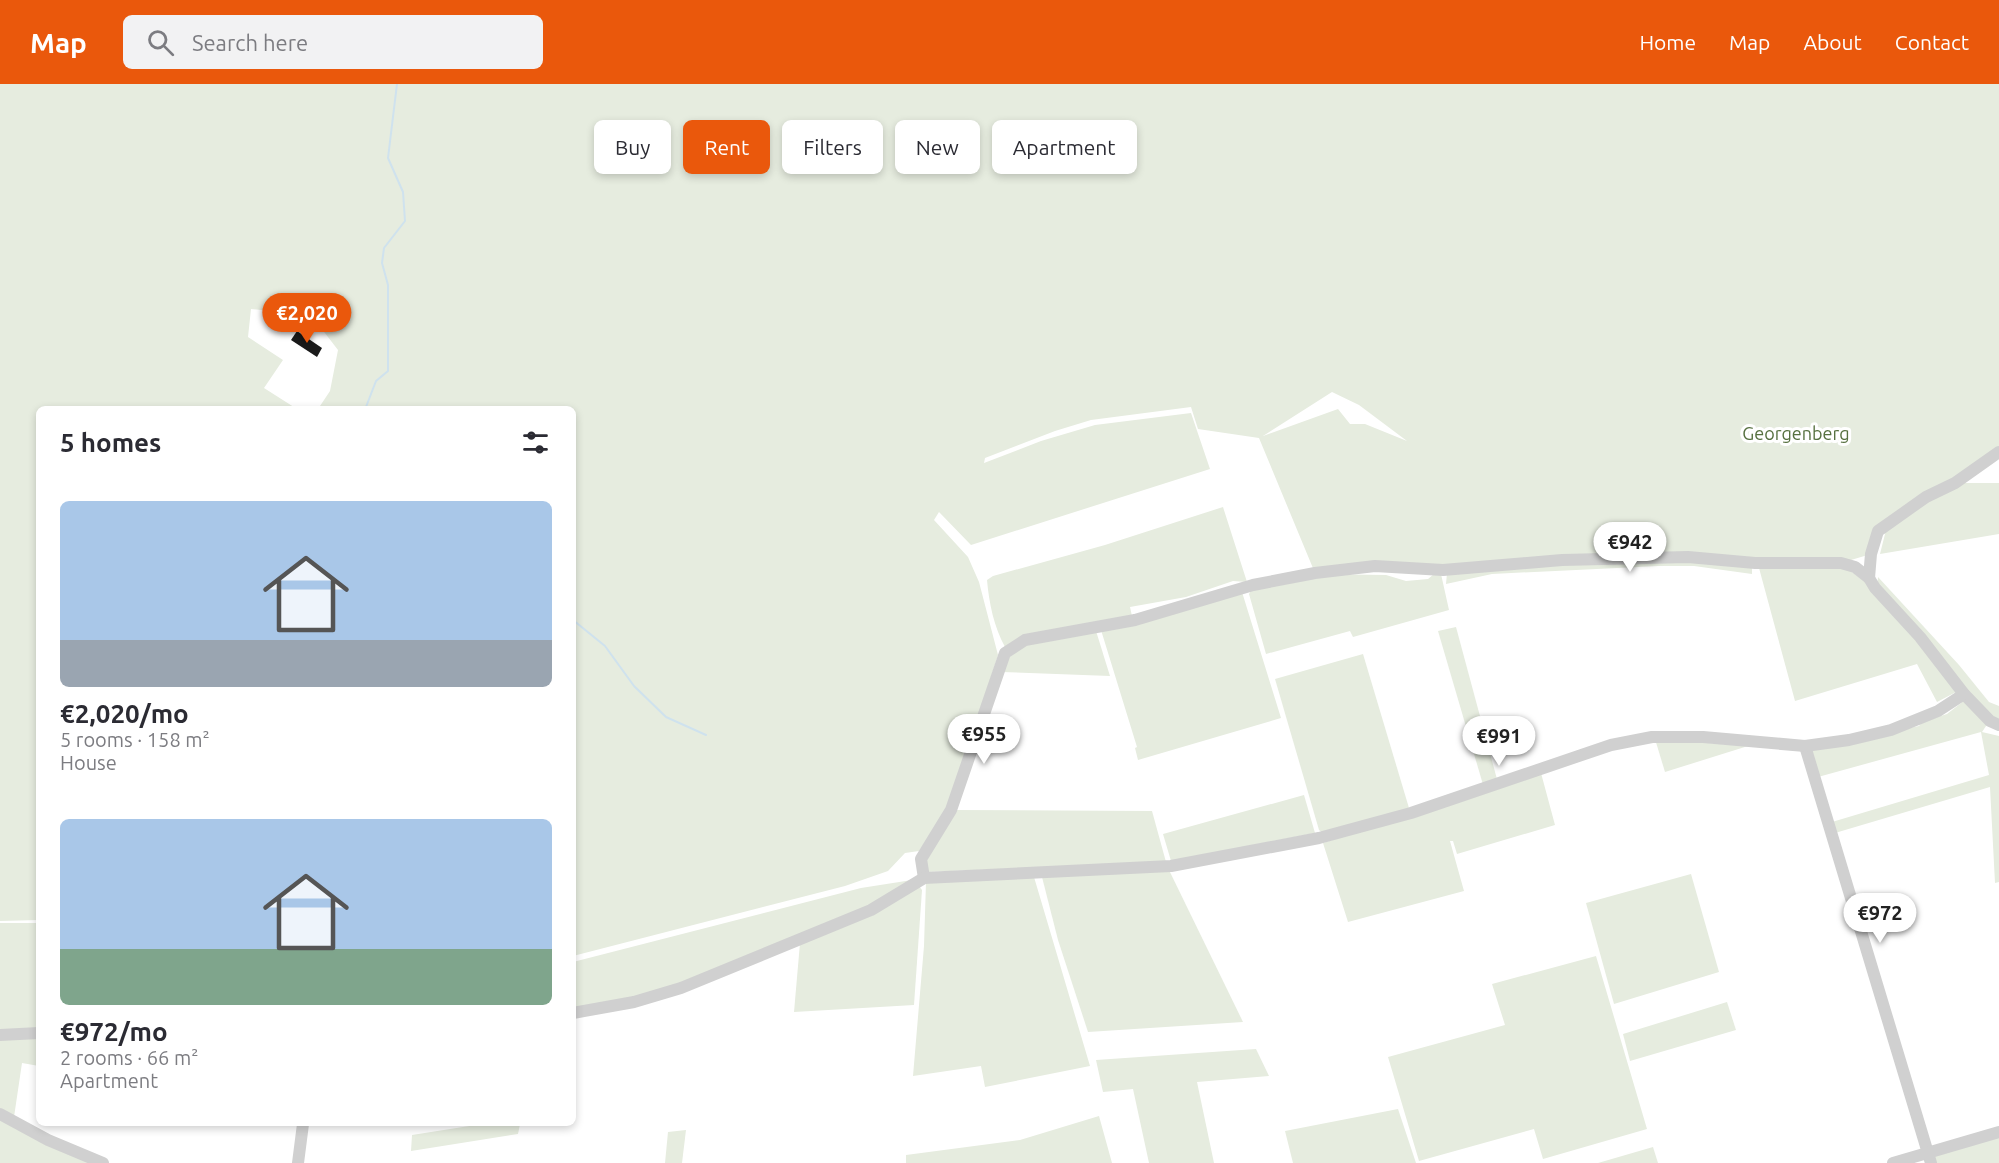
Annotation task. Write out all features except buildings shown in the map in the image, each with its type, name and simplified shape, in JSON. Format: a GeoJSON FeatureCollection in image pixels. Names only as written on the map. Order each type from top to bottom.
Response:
{"type":"FeatureCollection","features":[{"type":"Feature","properties":{"kind":"street"},"geometry":{"type":"LineString","coordinates":[[1869,578],[1871,554],[1878,531],[1926,497],[1955,483],[1999,452]]}},
{"type":"Feature","properties":{"kind":"street"},"geometry":{"type":"LineString","coordinates":[[924,878],[921,859],[951,810],[1005,653],[1026,640],[1135,620],[1244,590],[1253,585],[1315,573],[1375,566],[1443,570],[1562,560],[1688,557],[1755,563],[1840,563],[1855,567],[1869,578],[1875,588],[1920,637],[1964,694],[1990,721],[1999,725]]}},
{"type":"Feature","properties":{"kind":"street"},"geometry":{"type":"LineString","coordinates":[[576,1013],[634,1002],[681,988],[871,910],[924,878],[1171,866],[1308,840],[1411,813],[1611,745],[1652,737],[1703,737],[1804,746],[1849,740],[1891,730],[1938,711],[1964,694]]}},
{"type":"Feature","properties":{"kind":"street"},"geometry":{"type":"LineString","coordinates":[[1804,746],[1929,1157]]}},
{"type":"Feature","properties":{"kind":"street"},"geometry":{"type":"LineString","coordinates":[[0,1035],[36,1033]]}},
{"type":"Feature","properties":{"kind":"street"},"geometry":{"type":"LineString","coordinates":[[0,1114],[48,1140],[103,1163]]}},
{"type":"Feature","properties":{"kind":"street"},"geometry":{"type":"LineString","coordinates":[[298,1163],[303,1126]]}},
{"type":"Feature","properties":{"kind":"street"},"geometry":{"type":"LineString","coordinates":[[1893,1163],[1929,1157],[1999,1132]]}},
{"type":"Feature","properties":{"kind":"green space","name":"Georgenberg"},"geometry":{"type":"Polygon","coordinates":[[[0,84],[1999,84],[1999,452],[1957,483],[1999,483],[1999,534],[1880,554],[1887,526],[1871,554],[1841,563],[1688,557],[1315,573],[1259,438],[1198,429],[1191,407],[1091,420],[985,458],[984,463],[1041,441],[1095,425],[1191,413],[1210,469],[971,545],[939,512],[934,520],[968,557],[979,582],[998,655],[949,809],[919,851],[905,853],[888,871],[845,886],[576,955],[576,406],[320,406],[330,391],[338,350],[311,315],[251,309],[248,337],[283,360],[264,388],[292,406],[36,406],[36,920],[0,921],[0,84]],[[1332,392],[1263,436],[1338,409],[1350,424],[1365,424],[1407,441],[1359,405],[1332,392]]]}},
{"type":"Feature","properties":{"kind":"green space"},"geometry":{"type":"Polygon","coordinates":[[[1223,507],[1247,582],[1233,581],[1186,597],[1130,607],[1132,616],[1005,647],[995,623],[989,597],[987,580],[993,576],[1105,545],[1223,507]]]}},
{"type":"Feature","properties":{"kind":"green space"},"geometry":{"type":"Polygon","coordinates":[[[1643,560],[1752,565],[1752,574],[1694,566],[1659,566],[1492,574],[1446,584],[1447,573],[1643,560]]]}},
{"type":"Feature","properties":{"kind":"green space"},"geometry":{"type":"Polygon","coordinates":[[[1843,566],[1860,577],[1891,606],[1958,691],[1937,702],[1917,664],[1795,701],[1759,568],[1843,566]]]}},
{"type":"Feature","properties":{"kind":"green space"},"geometry":{"type":"Polygon","coordinates":[[[1315,574],[1386,575],[1406,581],[1428,579],[1434,574],[1441,574],[1449,610],[1353,637],[1350,631],[1266,654],[1249,594],[1253,587],[1315,574]]]}},
{"type":"Feature","properties":{"kind":"green space"},"geometry":{"type":"Polygon","coordinates":[[[1878,577],[1959,665],[1989,702],[1999,706],[1999,725],[1877,588],[1878,577]]]}},
{"type":"Feature","properties":{"kind":"green space"},"geometry":{"type":"Polygon","coordinates":[[[1242,592],[1281,718],[1138,760],[1135,748],[1137,747],[1101,630],[1242,592]]]}},
{"type":"Feature","properties":{"kind":"green space"},"geometry":{"type":"Polygon","coordinates":[[[1456,627],[1498,783],[1484,788],[1438,631],[1456,627]]]}},
{"type":"Feature","properties":{"kind":"green space"},"geometry":{"type":"Polygon","coordinates":[[[1096,631],[1110,676],[1001,672],[1006,656],[1028,641],[1096,631]]]}},
{"type":"Feature","properties":{"kind":"green space"},"geometry":{"type":"Polygon","coordinates":[[[1363,654],[1409,808],[1323,833],[1319,830],[1275,679],[1363,654]]]}},
{"type":"Feature","properties":{"kind":"green space"},"geometry":{"type":"Polygon","coordinates":[[[1965,700],[1988,723],[1982,732],[1999,736],[1999,882],[1995,883],[1990,787],[1835,833],[1832,822],[1989,775],[1981,732],[1818,777],[1812,753],[1813,748],[1919,726],[1922,722],[1947,714],[1965,700]]]}},
{"type":"Feature","properties":{"kind":"green space"},"geometry":{"type":"Polygon","coordinates":[[[1655,739],[1748,746],[1665,772],[1655,739]]]}},
{"type":"Feature","properties":{"kind":"green space"},"geometry":{"type":"Polygon","coordinates":[[[1541,773],[1555,825],[1457,854],[1453,841],[1450,841],[1464,891],[1348,922],[1323,843],[1541,773]]]}},
{"type":"Feature","properties":{"kind":"green space"},"geometry":{"type":"Polygon","coordinates":[[[1304,795],[1315,833],[1171,861],[1163,834],[1304,795]]]}},
{"type":"Feature","properties":{"kind":"green space"},"geometry":{"type":"Polygon","coordinates":[[[954,810],[1152,811],[1166,862],[927,872],[927,860],[954,810]]]}},
{"type":"Feature","properties":{"kind":"green space"},"geometry":{"type":"Polygon","coordinates":[[[1168,868],[1243,1022],[1088,1032],[1058,940],[1042,877],[1168,868]]]}},
{"type":"Feature","properties":{"kind":"green space"},"geometry":{"type":"Polygon","coordinates":[[[1691,874],[1719,972],[1614,1004],[1586,903],[1691,874]]]}},
{"type":"Feature","properties":{"kind":"green space"},"geometry":{"type":"Polygon","coordinates":[[[1034,877],[1090,1066],[985,1087],[981,1066],[913,1076],[924,946],[926,882],[1034,877]]]}},
{"type":"Feature","properties":{"kind":"green space"},"geometry":{"type":"Polygon","coordinates":[[[912,880],[868,908],[677,985],[632,998],[576,1008],[576,961],[861,888],[912,880]]]}},
{"type":"Feature","properties":{"kind":"green space"},"geometry":{"type":"Polygon","coordinates":[[[919,886],[922,890],[914,1005],[794,1012],[800,943],[919,886]]]}},
{"type":"Feature","properties":{"kind":"green space"},"geometry":{"type":"Polygon","coordinates":[[[0,923],[36,923],[36,1028],[0,1030],[0,923]]]}},
{"type":"Feature","properties":{"kind":"green space"},"geometry":{"type":"Polygon","coordinates":[[[1596,956],[1647,1129],[1543,1159],[1534,1129],[1419,1161],[1388,1057],[1505,1025],[1492,984],[1596,956]]]}},
{"type":"Feature","properties":{"kind":"green space"},"geometry":{"type":"Polygon","coordinates":[[[1727,1002],[1736,1030],[1630,1061],[1623,1034],[1727,1002]]]}},
{"type":"Feature","properties":{"kind":"green space"},"geometry":{"type":"Polygon","coordinates":[[[36,1034],[36,1065],[22,1063],[14,1117],[0,1108],[0,1036],[36,1034]]]}},
{"type":"Feature","properties":{"kind":"green space"},"geometry":{"type":"Polygon","coordinates":[[[1256,1049],[1269,1076],[1197,1082],[1214,1163],[1149,1163],[1133,1089],[1103,1092],[1096,1060],[1256,1049]]]}},
{"type":"Feature","properties":{"kind":"green space"},"geometry":{"type":"Polygon","coordinates":[[[1398,1109],[1416,1163],[1293,1163],[1285,1131],[1398,1109]]]}},
{"type":"Feature","properties":{"kind":"green space"},"geometry":{"type":"Polygon","coordinates":[[[1099,1116],[1112,1163],[906,1163],[906,1155],[1020,1140],[1099,1116]]]}},
{"type":"Feature","properties":{"kind":"green space"},"geometry":{"type":"Polygon","coordinates":[[[0,1118],[94,1163],[0,1163],[0,1118]]]}},
{"type":"Feature","properties":{"kind":"green space"},"geometry":{"type":"Polygon","coordinates":[[[469,1126],[520,1126],[518,1134],[411,1151],[412,1135],[469,1126]]]}},
{"type":"Feature","properties":{"kind":"green space"},"geometry":{"type":"Polygon","coordinates":[[[686,1130],[682,1163],[665,1163],[668,1132],[686,1130]]]}},
{"type":"Feature","properties":{"kind":"green space"},"geometry":{"type":"Polygon","coordinates":[[[1999,1137],[1999,1163],[1935,1163],[1932,1154],[1999,1137]]]}},
{"type":"Feature","properties":{"kind":"green space"},"geometry":{"type":"Polygon","coordinates":[[[1653,1147],[1658,1163],[1598,1163],[1653,1147]]]}},
{"type":"Feature","properties":{"kind":"waterway"},"geometry":{"type":"LineString","coordinates":[[366,406],[376,381],[388,371],[388,285],[382,263],[384,248],[405,221],[403,192],[388,158],[397,84]]}},
{"type":"Feature","properties":{"kind":"waterway"},"geometry":{"type":"LineString","coordinates":[[576,622],[605,646],[634,686],[666,717],[706,735]]}}]}
